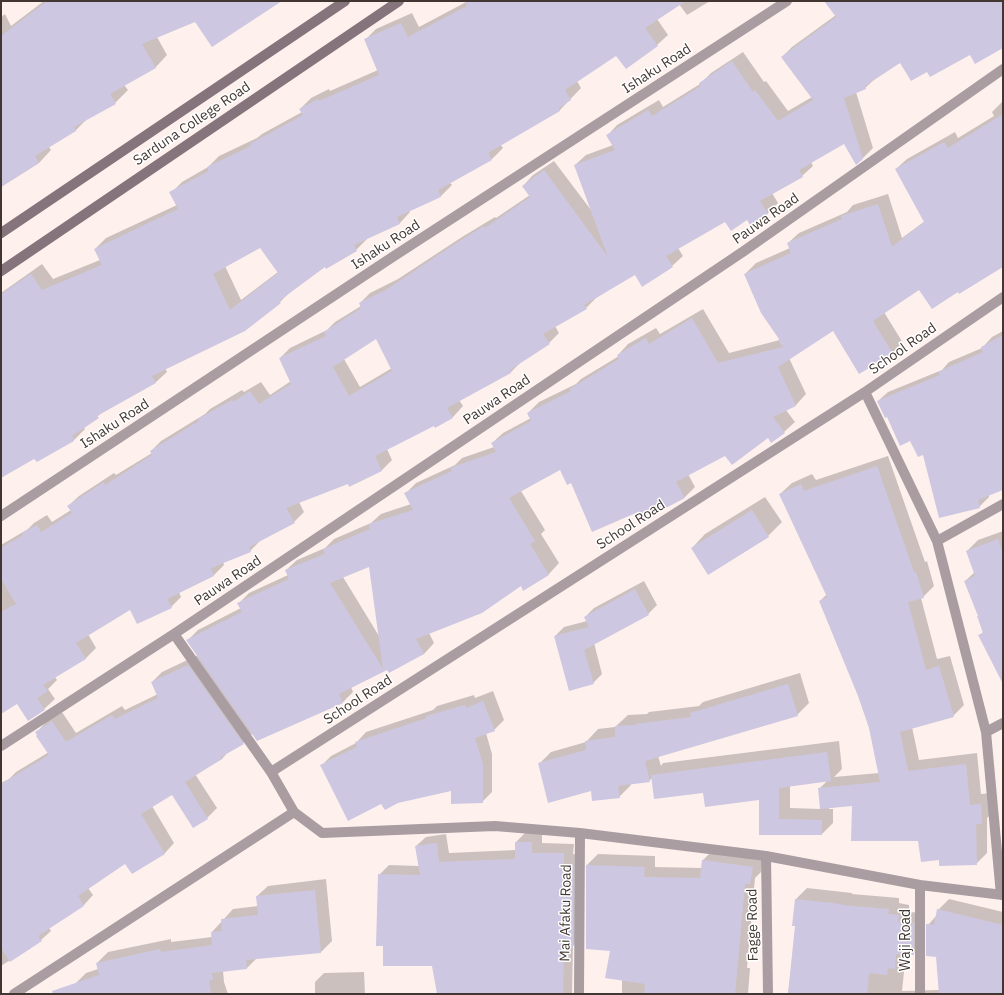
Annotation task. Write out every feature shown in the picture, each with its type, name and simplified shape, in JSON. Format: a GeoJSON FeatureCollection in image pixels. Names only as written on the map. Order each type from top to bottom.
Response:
{"type":"FeatureCollection","features":[{"type":"Feature","properties":{"kind":"street","name":"Sarduna College Road"},"geometry":{"type":"LineString","coordinates":[[1,233],[345,1]]}},
{"type":"Feature","properties":{"kind":"street","name":"Sarduna College Road"},"geometry":{"type":"LineString","coordinates":[[1,271],[399,1]]}},
{"type":"Feature","properties":{"kind":"street","name":"Ishaku Road"},"geometry":{"type":"LineString","coordinates":[[1,516],[384,263],[787,1]]}},
{"type":"Feature","properties":{"kind":"street","name":"Pauwa Road"},"geometry":{"type":"LineString","coordinates":[[1,746],[174,634],[744,252],[1003,69]]}},
{"type":"Feature","properties":{"kind":"street","name":"School Road"},"geometry":{"type":"LineString","coordinates":[[272,772],[865,392],[1003,297]]}},
{"type":"Feature","properties":{"kind":"street"},"geometry":{"type":"LineString","coordinates":[[174,634],[272,772],[294,812],[322,833],[495,826],[580,833],[766,856],[920,885],[1002,895],[986,732],[937,541],[865,392]]}},
{"type":"Feature","properties":{"kind":"street"},"geometry":{"type":"LineString","coordinates":[[937,541],[1003,504]]}},
{"type":"Feature","properties":{"kind":"street"},"geometry":{"type":"LineString","coordinates":[[986,732],[1003,723]]}},
{"type":"Feature","properties":{"kind":"street"},"geometry":{"type":"LineString","coordinates":[[18,993],[294,812]]}},
{"type":"Feature","properties":{"kind":"street","name":"Mai Afaku Road"},"geometry":{"type":"LineString","coordinates":[[579,994],[580,833]]}},
{"type":"Feature","properties":{"kind":"street","name":"Fagge Road"},"geometry":{"type":"LineString","coordinates":[[766,856],[768,994]]}},
{"type":"Feature","properties":{"kind":"street","name":"Waji Road"},"geometry":{"type":"LineString","coordinates":[[920,885],[920,994]]}},
{"type":"Feature","properties":{"kind":"building"},"geometry":{"type":"Polygon","coordinates":[[[47,1],[282,1],[212,47],[195,22],[142,44],[156,68],[110,94],[116,104],[74,127],[76,131],[35,156],[39,163],[1,187],[1,36],[47,1]]]}},
{"type":"Feature","properties":{"kind":"building"},"geometry":{"type":"Polygon","coordinates":[[[465,1],[686,1],[645,28],[658,46],[626,69],[616,56],[565,90],[571,100],[559,108],[560,111],[488,153],[492,160],[438,190],[441,197],[397,217],[400,224],[354,245],[357,251],[326,269],[325,267],[279,301],[281,303],[245,331],[152,376],[156,383],[97,416],[99,418],[72,436],[74,441],[37,462],[34,459],[1,478],[1,294],[31,274],[42,290],[102,265],[94,249],[178,209],[169,192],[209,171],[207,167],[251,146],[250,144],[303,115],[299,109],[318,99],[319,101],[379,75],[364,39],[401,23],[408,37],[467,6],[465,1]],[[260,248],[213,274],[230,310],[278,273],[260,248]]]}},
{"type":"Feature","properties":{"kind":"building"},"geometry":{"type":"Polygon","coordinates":[[[824,1],[1003,1],[1003,48],[975,64],[970,55],[930,77],[927,72],[911,81],[900,63],[865,86],[866,89],[844,98],[863,159],[856,165],[844,144],[799,170],[803,177],[760,201],[768,214],[750,225],[747,220],[731,231],[725,222],[666,256],[673,267],[642,287],[635,275],[584,305],[587,309],[543,334],[550,344],[510,370],[511,373],[447,408],[453,418],[375,456],[382,471],[349,487],[348,484],[286,508],[295,523],[249,547],[251,552],[211,568],[214,576],[167,599],[172,608],[137,624],[130,610],[76,643],[86,659],[43,685],[48,691],[37,698],[45,710],[28,721],[17,704],[1,714],[1,612],[16,604],[1,579],[1,548],[23,535],[22,533],[37,525],[41,532],[72,513],[67,506],[104,482],[105,485],[152,455],[150,451],[199,421],[198,419],[232,400],[233,402],[250,391],[259,404],[291,384],[279,358],[326,336],[324,332],[361,308],[359,303],[386,290],[450,247],[484,226],[485,228],[530,197],[522,186],[544,170],[608,257],[574,165],[615,150],[606,135],[648,110],[652,116],[701,86],[699,83],[732,61],[753,92],[755,90],[778,121],[813,100],[781,57],[836,17],[824,1]],[[376,339],[333,367],[349,396],[392,371],[376,339]]]}},
{"type":"Feature","properties":{"kind":"building"},"geometry":{"type":"Polygon","coordinates":[[[1003,114],[1003,267],[959,294],[958,292],[932,309],[919,290],[873,321],[893,354],[859,374],[833,331],[778,367],[796,406],[773,417],[785,433],[771,443],[768,438],[732,465],[725,456],[676,482],[685,498],[656,513],[654,509],[640,516],[638,512],[592,532],[571,483],[567,485],[560,470],[509,498],[535,541],[530,544],[549,575],[523,591],[521,586],[482,613],[416,639],[424,654],[389,673],[387,670],[339,694],[343,703],[257,741],[186,640],[242,612],[237,603],[289,579],[285,570],[325,554],[323,549],[370,529],[369,524],[413,510],[404,493],[452,471],[450,468],[496,452],[491,443],[531,421],[527,413],[571,391],[570,389],[619,359],[617,355],[646,338],[649,344],[692,318],[718,363],[783,347],[761,313],[744,274],[791,253],[787,243],[842,219],[841,216],[878,204],[892,247],[924,222],[895,169],[944,142],[948,148],[1003,114]],[[369,567],[330,583],[383,669],[369,567]]]}},
{"type":"Feature","properties":{"kind":"building"},"geometry":{"type":"Polygon","coordinates":[[[1003,335],[1003,490],[978,500],[980,508],[939,518],[923,455],[918,457],[910,441],[900,446],[887,417],[885,418],[877,401],[940,375],[938,372],[983,352],[981,347],[1003,335]]]}},
{"type":"Feature","properties":{"kind":"building"},"geometry":{"type":"Polygon","coordinates":[[[877,466],[924,598],[908,602],[926,670],[939,666],[954,717],[900,732],[908,771],[966,764],[970,805],[981,804],[982,824],[976,824],[977,865],[939,866],[939,860],[921,862],[918,841],[851,841],[852,806],[820,809],[818,788],[880,782],[869,728],[858,696],[819,601],[827,597],[779,494],[801,484],[804,491],[877,466]]]}},
{"type":"Feature","properties":{"kind":"building"},"geometry":{"type":"Polygon","coordinates":[[[752,510],[769,537],[708,575],[691,548],[752,510]]]}},
{"type":"Feature","properties":{"kind":"building"},"geometry":{"type":"Polygon","coordinates":[[[998,539],[1003,553],[1003,684],[978,635],[983,633],[964,581],[975,576],[966,551],[998,539]]]}},
{"type":"Feature","properties":{"kind":"building"},"geometry":{"type":"Polygon","coordinates":[[[635,589],[649,615],[584,650],[594,684],[569,691],[554,636],[589,627],[584,617],[635,589]]]}},
{"type":"Feature","properties":{"kind":"building"},"geometry":{"type":"Polygon","coordinates":[[[188,665],[244,744],[221,757],[222,759],[185,782],[208,819],[193,828],[172,795],[141,814],[165,854],[132,874],[125,864],[78,896],[84,906],[38,936],[42,941],[10,962],[1,948],[1,784],[49,755],[36,736],[37,735],[35,732],[52,721],[66,742],[112,715],[115,719],[158,698],[151,682],[188,665]]]}},
{"type":"Feature","properties":{"kind":"building"},"geometry":{"type":"Polygon","coordinates":[[[788,684],[798,716],[645,761],[650,782],[618,786],[620,798],[592,801],[591,791],[548,803],[538,763],[586,750],[585,741],[615,737],[615,726],[636,725],[691,717],[690,713],[788,684]]]}},
{"type":"Feature","properties":{"kind":"building"},"geometry":{"type":"Polygon","coordinates":[[[483,701],[495,731],[475,738],[483,764],[483,803],[451,804],[451,791],[398,803],[385,810],[381,804],[348,821],[320,765],[357,747],[355,742],[427,718],[426,716],[465,705],[466,708],[483,701]]]}},
{"type":"Feature","properties":{"kind":"building"},"geometry":{"type":"Polygon","coordinates":[[[827,752],[831,781],[779,788],[779,819],[822,820],[822,835],[759,835],[759,800],[705,807],[703,793],[654,799],[651,775],[827,752]]]}},
{"type":"Feature","properties":{"kind":"building"},"geometry":{"type":"Polygon","coordinates":[[[515,842],[532,842],[532,853],[564,853],[564,864],[573,864],[573,948],[564,948],[563,994],[437,994],[432,966],[383,966],[383,946],[376,946],[378,874],[420,875],[415,846],[437,843],[439,862],[515,859],[515,842]]]}},
{"type":"Feature","properties":{"kind":"building"},"geometry":{"type":"Polygon","coordinates":[[[702,860],[753,867],[750,884],[745,884],[735,994],[644,994],[645,984],[605,978],[610,951],[586,949],[586,865],[645,867],[644,877],[700,878],[702,860]]]}},
{"type":"Feature","properties":{"kind":"building"},"geometry":{"type":"Polygon","coordinates":[[[315,890],[321,953],[246,960],[247,969],[212,973],[213,980],[209,980],[211,994],[53,994],[52,991],[99,975],[96,963],[160,949],[161,952],[212,945],[211,932],[222,931],[221,919],[258,915],[256,896],[315,890]]]}},
{"type":"Feature","properties":{"kind":"building"},"geometry":{"type":"Polygon","coordinates":[[[795,899],[889,909],[888,914],[899,915],[898,922],[914,923],[914,955],[896,954],[895,969],[888,968],[887,975],[869,973],[867,994],[788,994],[795,926],[792,926],[795,899]]]}},
{"type":"Feature","properties":{"kind":"building"},"geometry":{"type":"Polygon","coordinates":[[[937,909],[1003,925],[1003,993],[939,994],[936,957],[926,956],[926,924],[934,925],[937,909]]]}}]}
